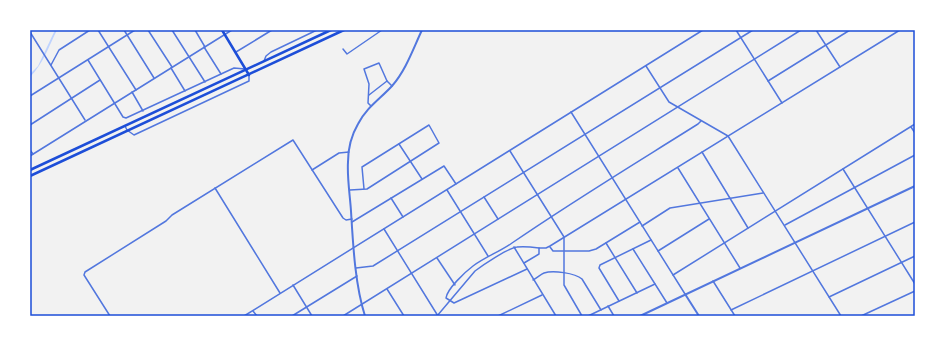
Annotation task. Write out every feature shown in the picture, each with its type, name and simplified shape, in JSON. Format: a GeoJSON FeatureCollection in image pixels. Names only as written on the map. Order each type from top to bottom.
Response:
{"type":"FeatureCollection","features":[{"type":"Feature","properties":{"kind":"main road"},"geometry":{"type":"LineString","coordinates":[[222,30],[249,75]]}},
{"type":"Feature","properties":{"kind":"main road"},"geometry":{"type":"LineString","coordinates":[[30,170],[331,30]]}},
{"type":"Feature","properties":{"kind":"main road"},"geometry":{"type":"LineString","coordinates":[[30,176],[344,30]]}},
{"type":"Feature","properties":{"kind":"street"},"geometry":{"type":"LineString","coordinates":[[51,65],[59,50],[90,30]]}},
{"type":"Feature","properties":{"kind":"street"},"geometry":{"type":"LineString","coordinates":[[98,30],[136,90]]}},
{"type":"Feature","properties":{"kind":"street"},"geometry":{"type":"LineString","coordinates":[[124,30],[154,78]]}},
{"type":"Feature","properties":{"kind":"street"},"geometry":{"type":"LineString","coordinates":[[30,96],[135,30]]}},
{"type":"Feature","properties":{"kind":"street"},"geometry":{"type":"LineString","coordinates":[[148,30],[185,91]]}},
{"type":"Feature","properties":{"kind":"street"},"geometry":{"type":"LineString","coordinates":[[172,30],[205,82]]}},
{"type":"Feature","properties":{"kind":"street"},"geometry":{"type":"LineString","coordinates":[[195,30],[222,74]]}},
{"type":"Feature","properties":{"kind":"street"},"geometry":{"type":"LineString","coordinates":[[30,156],[232,30]]}},
{"type":"Feature","properties":{"kind":"street"},"geometry":{"type":"LineString","coordinates":[[236,52],[272,30]]}},
{"type":"Feature","properties":{"kind":"street"},"geometry":{"type":"LineString","coordinates":[[264,61],[266,56],[271,52],[317,30]]}},
{"type":"Feature","properties":{"kind":"street"},"geometry":{"type":"LineString","coordinates":[[343,49],[347,54],[382,30]]}},
{"type":"Feature","properties":{"kind":"street"},"geometry":{"type":"LineString","coordinates":[[365,316],[357,276],[354,247],[348,162],[351,139],[356,127],[371,106],[400,76],[422,30]]}},
{"type":"Feature","properties":{"kind":"street"},"geometry":{"type":"LineString","coordinates":[[244,316],[703,30]]}},
{"type":"Feature","properties":{"kind":"street"},"geometry":{"type":"LineString","coordinates":[[736,30],[782,103]]}},
{"type":"Feature","properties":{"kind":"street"},"geometry":{"type":"LineString","coordinates":[[356,268],[373,266],[753,30]]}},
{"type":"Feature","properties":{"kind":"street"},"geometry":{"type":"LineString","coordinates":[[343,316],[800,30]]}},
{"type":"Feature","properties":{"kind":"street"},"geometry":{"type":"LineString","coordinates":[[816,30],[840,67]]}},
{"type":"Feature","properties":{"kind":"street"},"geometry":{"type":"LineString","coordinates":[[768,82],[850,30]]}},
{"type":"Feature","properties":{"kind":"street"},"geometry":{"type":"LineString","coordinates":[[384,229],[438,316],[475,271],[514,247],[524,246],[546,248],[550,246],[900,30]]}},
{"type":"Feature","properties":{"kind":"street"},"geometry":{"type":"LineString","coordinates":[[30,31],[86,121]]}},
{"type":"Feature","properties":{"kind":"street"},"geometry":{"type":"LineString","coordinates":[[88,60],[123,117],[126,118],[234,68],[247,70]]}},
{"type":"Feature","properties":{"kind":"street"},"geometry":{"type":"LineString","coordinates":[[371,106],[368,103],[369,84],[364,69],[379,63],[392,86]]}},
{"type":"Feature","properties":{"kind":"street"},"geometry":{"type":"LineString","coordinates":[[646,66],[669,102],[677,108],[728,136],[841,316]]}},
{"type":"Feature","properties":{"kind":"street"},"geometry":{"type":"LineString","coordinates":[[125,126],[127,130],[134,135],[249,81],[249,75]]}},
{"type":"Feature","properties":{"kind":"street"},"geometry":{"type":"LineString","coordinates":[[30,125],[100,80]]}},
{"type":"Feature","properties":{"kind":"street"},"geometry":{"type":"LineString","coordinates":[[369,95],[388,81]]}},
{"type":"Feature","properties":{"kind":"street"},"geometry":{"type":"LineString","coordinates":[[200,84],[204,89]]}},
{"type":"Feature","properties":{"kind":"street"},"geometry":{"type":"LineString","coordinates":[[132,92],[143,111]]}},
{"type":"Feature","properties":{"kind":"street"},"geometry":{"type":"LineString","coordinates":[[571,112],[699,316]]}},
{"type":"Feature","properties":{"kind":"street"},"geometry":{"type":"LineString","coordinates":[[527,269],[454,303],[450,302],[446,298],[454,285],[473,266],[698,124],[701,120]]}},
{"type":"Feature","properties":{"kind":"street"},"geometry":{"type":"LineString","coordinates":[[673,275],[915,124]]}},
{"type":"Feature","properties":{"kind":"street"},"geometry":{"type":"LineString","coordinates":[[350,190],[367,189],[439,143],[429,126],[362,167],[364,189]]}},
{"type":"Feature","properties":{"kind":"street"},"geometry":{"type":"LineString","coordinates":[[911,127],[915,133]]}},
{"type":"Feature","properties":{"kind":"street"},"geometry":{"type":"LineString","coordinates":[[110,316],[84,275],[85,272],[166,221],[172,215],[293,140],[342,218],[346,220],[352,221],[444,166],[456,184]]}},
{"type":"Feature","properties":{"kind":"street"},"geometry":{"type":"LineString","coordinates":[[399,144],[422,179]]}},
{"type":"Feature","properties":{"kind":"street"},"geometry":{"type":"LineString","coordinates":[[30,150],[33,154]]}},
{"type":"Feature","properties":{"kind":"street"},"geometry":{"type":"LineString","coordinates":[[510,150],[564,237],[565,289],[582,316]]}},
{"type":"Feature","properties":{"kind":"street"},"geometry":{"type":"LineString","coordinates":[[312,170],[339,153],[349,152]]}},
{"type":"Feature","properties":{"kind":"street"},"geometry":{"type":"LineString","coordinates":[[702,152],[748,228]]}},
{"type":"Feature","properties":{"kind":"street"},"geometry":{"type":"LineString","coordinates":[[784,226],[915,155]]}},
{"type":"Feature","properties":{"kind":"street"},"geometry":{"type":"LineString","coordinates":[[677,168],[740,268]]}},
{"type":"Feature","properties":{"kind":"street"},"geometry":{"type":"LineString","coordinates":[[843,169],[915,284]]}},
{"type":"Feature","properties":{"kind":"street"},"geometry":{"type":"LineString","coordinates":[[640,316],[915,186]]}},
{"type":"Feature","properties":{"kind":"street"},"geometry":{"type":"LineString","coordinates":[[215,188],[280,293]]}},
{"type":"Feature","properties":{"kind":"street"},"geometry":{"type":"LineString","coordinates":[[447,190],[488,256]]}},
{"type":"Feature","properties":{"kind":"street"},"geometry":{"type":"LineString","coordinates":[[642,226],[670,208],[764,193]]}},
{"type":"Feature","properties":{"kind":"street"},"geometry":{"type":"LineString","coordinates":[[484,197],[498,219]]}},
{"type":"Feature","properties":{"kind":"street"},"geometry":{"type":"LineString","coordinates":[[391,198],[403,217]]}},
{"type":"Feature","properties":{"kind":"street"},"geometry":{"type":"LineString","coordinates":[[658,251],[709,219]]}},
{"type":"Feature","properties":{"kind":"street"},"geometry":{"type":"LineString","coordinates":[[550,246],[553,250],[589,251],[596,249],[640,222]]}},
{"type":"Feature","properties":{"kind":"street"},"geometry":{"type":"LineString","coordinates":[[731,310],[915,222]]}},
{"type":"Feature","properties":{"kind":"street"},"geometry":{"type":"LineString","coordinates":[[619,301],[599,268],[600,265],[651,240]]}},
{"type":"Feature","properties":{"kind":"street"},"geometry":{"type":"LineString","coordinates":[[606,243],[637,293]]}},
{"type":"Feature","properties":{"kind":"street"},"geometry":{"type":"LineString","coordinates":[[514,247],[556,316]]}},
{"type":"Feature","properties":{"kind":"street"},"geometry":{"type":"LineString","coordinates":[[524,263],[539,254],[539,248]]}},
{"type":"Feature","properties":{"kind":"street"},"geometry":{"type":"LineString","coordinates":[[633,249],[667,303]]}},
{"type":"Feature","properties":{"kind":"street"},"geometry":{"type":"LineString","coordinates":[[829,297],[915,256]]}},
{"type":"Feature","properties":{"kind":"street"},"geometry":{"type":"LineString","coordinates":[[437,258],[454,285]]}},
{"type":"Feature","properties":{"kind":"street"},"geometry":{"type":"LineString","coordinates":[[533,280],[544,273],[573,273],[578,275],[601,310]]}},
{"type":"Feature","properties":{"kind":"street"},"geometry":{"type":"LineString","coordinates":[[292,316],[357,276]]}},
{"type":"Feature","properties":{"kind":"street"},"geometry":{"type":"LineString","coordinates":[[713,281],[735,316]]}},
{"type":"Feature","properties":{"kind":"street"},"geometry":{"type":"LineString","coordinates":[[588,316],[655,284]]}},
{"type":"Feature","properties":{"kind":"street"},"geometry":{"type":"LineString","coordinates":[[293,285],[312,316]]}},
{"type":"Feature","properties":{"kind":"street"},"geometry":{"type":"LineString","coordinates":[[387,289],[404,316]]}},
{"type":"Feature","properties":{"kind":"street"},"geometry":{"type":"LineString","coordinates":[[861,316],[915,291]]}},
{"type":"Feature","properties":{"kind":"street"},"geometry":{"type":"LineString","coordinates":[[498,316],[542,295]]}},
{"type":"Feature","properties":{"kind":"street"},"geometry":{"type":"LineString","coordinates":[[608,306],[614,316]]}},
{"type":"Feature","properties":{"kind":"street"},"geometry":{"type":"LineString","coordinates":[[253,310],[257,316]]}},
{"type":"Feature","properties":{"kind":"water"},"geometry":{"type":"Polygon","coordinates":[[[55,30],[57,30],[45,55],[35,72],[30,77],[30,74],[38,66],[55,30]]]}}]}
